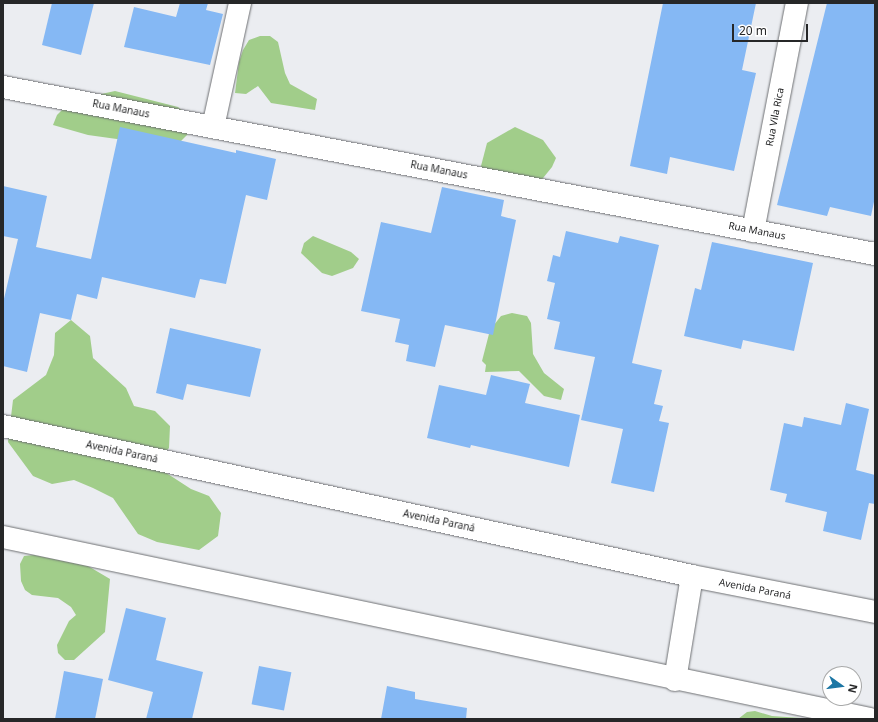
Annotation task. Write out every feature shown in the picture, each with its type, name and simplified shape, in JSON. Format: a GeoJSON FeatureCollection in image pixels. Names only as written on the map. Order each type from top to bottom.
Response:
{"type":"FeatureCollection","features":[{"type":"Feature","properties":{"kind":"main road"},"geometry":{"type":"LineString","coordinates":[[214,127],[240,3]]}},
{"type":"Feature","properties":{"kind":"main road","name":"Rua Vila Rica"},"geometry":{"type":"LineString","coordinates":[[752,231],[796,3]]}},
{"type":"Feature","properties":{"kind":"main road","name":"Rua Manaus"},"geometry":{"type":"LineString","coordinates":[[3,87],[875,254]]}},
{"type":"Feature","properties":{"kind":"main road","name":"Avenida Paraná"},"geometry":{"type":"LineString","coordinates":[[3,426],[692,576],[875,612]]}},
{"type":"Feature","properties":{"kind":"main road"},"geometry":{"type":"LineString","coordinates":[[3,537],[675,680],[870,719]]}},
{"type":"Feature","properties":{"kind":"main road"},"geometry":{"type":"LineString","coordinates":[[675,680],[692,576]]}},
{"type":"Feature","properties":{"kind":"green space"},"geometry":{"type":"Polygon","coordinates":[[[260,36],[270,36],[278,42],[285,73],[290,84],[317,99],[315,110],[271,103],[258,86],[246,94],[235,93],[239,62],[243,50],[249,40],[260,36]]]}},
{"type":"Feature","properties":{"kind":"green space"},"geometry":{"type":"Polygon","coordinates":[[[115,91],[178,107],[186,114],[190,132],[181,141],[160,145],[88,135],[53,125],[57,115],[65,107],[83,98],[115,91]]]}},
{"type":"Feature","properties":{"kind":"green space"},"geometry":{"type":"Polygon","coordinates":[[[515,127],[543,140],[556,158],[552,167],[539,183],[483,172],[481,166],[487,143],[515,127]]]}},
{"type":"Feature","properties":{"kind":"green space"},"geometry":{"type":"Polygon","coordinates":[[[313,236],[351,252],[359,259],[353,268],[332,276],[322,273],[301,253],[304,243],[313,236]]]}},
{"type":"Feature","properties":{"kind":"green space"},"geometry":{"type":"Polygon","coordinates":[[[512,313],[527,316],[531,323],[533,354],[544,373],[564,389],[561,400],[544,396],[519,371],[485,372],[486,365],[482,361],[490,330],[501,316],[512,313]]]}},
{"type":"Feature","properties":{"kind":"green space"},"geometry":{"type":"Polygon","coordinates":[[[71,320],[90,336],[93,358],[126,388],[134,406],[155,411],[170,426],[169,448],[154,465],[191,489],[209,496],[221,513],[218,536],[199,550],[157,542],[138,534],[113,498],[93,488],[74,480],[52,484],[33,476],[8,442],[13,400],[46,375],[54,355],[55,333],[71,320]]]}},
{"type":"Feature","properties":{"kind":"green space"},"geometry":{"type":"Polygon","coordinates":[[[34,555],[88,566],[110,579],[105,632],[74,660],[65,660],[58,653],[57,645],[69,621],[76,615],[71,607],[58,598],[32,595],[25,590],[21,581],[20,564],[24,556],[34,555]]]}},
{"type":"Feature","properties":{"kind":"green space"},"geometry":{"type":"Polygon","coordinates":[[[755,711],[772,716],[815,719],[738,719],[747,712],[755,711]]]}},
{"type":"Feature","properties":{"kind":"building"},"geometry":{"type":"Polygon","coordinates":[[[52,3],[94,3],[81,55],[42,45],[52,3]]]}},
{"type":"Feature","properties":{"kind":"building"},"geometry":{"type":"Polygon","coordinates":[[[180,3],[208,3],[206,10],[223,14],[210,65],[124,47],[134,7],[176,17],[180,3]]]}},
{"type":"Feature","properties":{"kind":"building"},"geometry":{"type":"Polygon","coordinates":[[[663,3],[756,3],[742,70],[756,73],[734,171],[670,157],[667,174],[630,166],[663,3]]]}},
{"type":"Feature","properties":{"kind":"building"},"geometry":{"type":"Polygon","coordinates":[[[827,3],[875,3],[875,197],[871,216],[830,207],[827,216],[777,205],[827,3]]]}},
{"type":"Feature","properties":{"kind":"building"},"geometry":{"type":"Polygon","coordinates":[[[120,127],[236,153],[236,150],[276,159],[267,200],[246,195],[226,284],[200,279],[195,298],[102,277],[97,299],[77,294],[71,320],[40,313],[27,372],[3,366],[3,303],[18,239],[3,236],[3,186],[47,196],[36,247],[91,259],[120,127]]]}},
{"type":"Feature","properties":{"kind":"building"},"geometry":{"type":"Polygon","coordinates":[[[442,187],[504,200],[501,216],[516,220],[493,335],[445,325],[435,367],[406,361],[409,345],[395,342],[400,319],[361,311],[381,222],[431,233],[442,187]]]}},
{"type":"Feature","properties":{"kind":"building"},"geometry":{"type":"Polygon","coordinates":[[[566,231],[618,243],[620,236],[659,245],[632,363],[662,370],[654,404],[663,406],[659,421],[669,423],[654,492],[611,483],[623,429],[581,420],[595,357],[554,349],[560,322],[547,319],[555,283],[547,281],[553,255],[560,257],[566,231]]]}},
{"type":"Feature","properties":{"kind":"building"},"geometry":{"type":"Polygon","coordinates":[[[712,242],[813,263],[794,351],[743,340],[741,349],[684,336],[695,288],[701,290],[712,242]]]}},
{"type":"Feature","properties":{"kind":"building"},"geometry":{"type":"Polygon","coordinates":[[[170,328],[261,349],[250,397],[187,384],[183,400],[156,393],[170,328]]]}},
{"type":"Feature","properties":{"kind":"building"},"geometry":{"type":"Polygon","coordinates":[[[491,375],[530,384],[525,403],[580,415],[569,467],[471,445],[470,448],[427,438],[439,385],[486,395],[491,375]]]}},
{"type":"Feature","properties":{"kind":"building"},"geometry":{"type":"Polygon","coordinates":[[[846,403],[869,409],[856,470],[875,475],[875,504],[869,503],[861,540],[823,531],[827,512],[785,502],[787,494],[770,490],[784,423],[802,427],[804,417],[841,425],[846,403]]]}},
{"type":"Feature","properties":{"kind":"building"},"geometry":{"type":"Polygon","coordinates":[[[126,608],[166,618],[156,660],[203,672],[192,719],[146,719],[153,692],[108,680],[126,608]]]}},
{"type":"Feature","properties":{"kind":"building"},"geometry":{"type":"Polygon","coordinates":[[[259,666],[291,672],[284,711],[252,704],[259,666]]]}},
{"type":"Feature","properties":{"kind":"building"},"geometry":{"type":"Polygon","coordinates":[[[64,671],[103,679],[95,719],[55,719],[64,671]]]}},
{"type":"Feature","properties":{"kind":"building"},"geometry":{"type":"Polygon","coordinates":[[[387,686],[415,692],[415,699],[467,708],[466,719],[381,719],[387,686]]]}}]}
